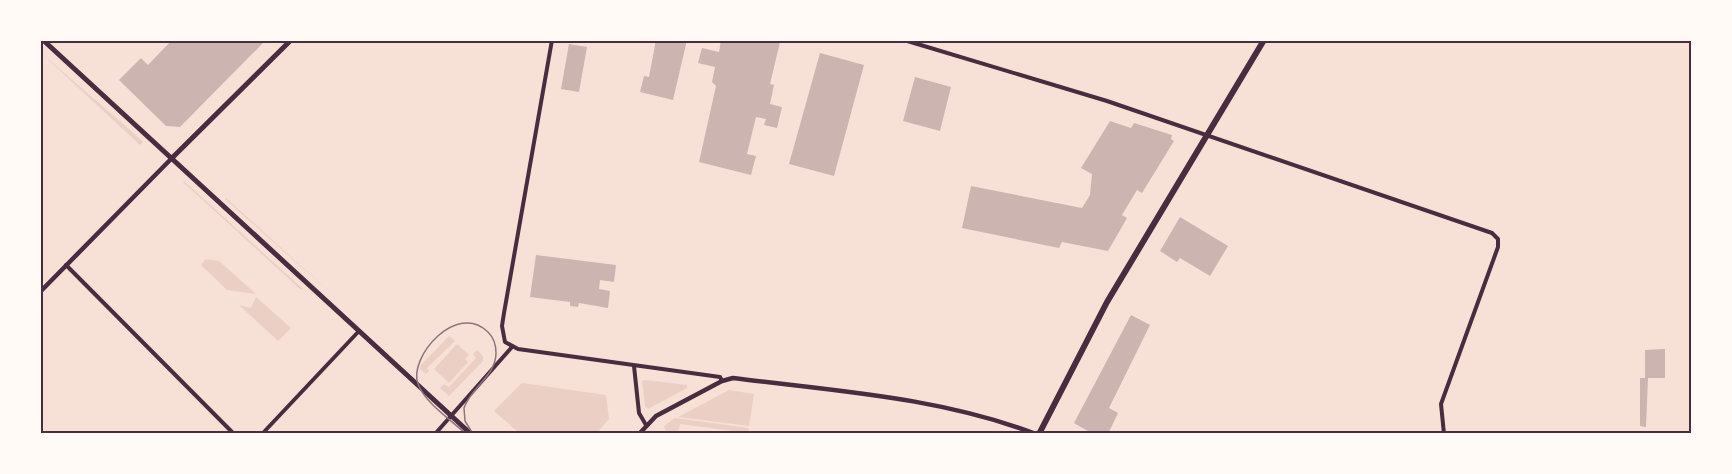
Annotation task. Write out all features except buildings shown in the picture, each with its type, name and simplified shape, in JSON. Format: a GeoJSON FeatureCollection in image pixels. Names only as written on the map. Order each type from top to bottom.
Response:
{"type":"FeatureCollection","features":[{"type":"Feature","properties":{"kind":"main road"},"geometry":{"type":"LineString","coordinates":[[43,40],[471,434]]}},
{"type":"Feature","properties":{"kind":"main road"},"geometry":{"type":"LineString","coordinates":[[171,159],[291,40]]}},
{"type":"Feature","properties":{"kind":"main road"},"geometry":{"type":"LineString","coordinates":[[1038,434],[1107,302],[1264,40]]}},
{"type":"Feature","properties":{"kind":"street"},"geometry":{"type":"LineString","coordinates":[[552,40],[502,326],[505,342],[512,347],[720,377],[722,381]]}},
{"type":"Feature","properties":{"kind":"street"},"geometry":{"type":"LineString","coordinates":[[904,40],[1067,88],[1492,233],[1498,239],[1498,247],[1441,404],[1444,434]]}},
{"type":"Feature","properties":{"kind":"street"},"geometry":{"type":"LineString","coordinates":[[40,292],[171,159]]}},
{"type":"Feature","properties":{"kind":"street"},"geometry":{"type":"LineString","coordinates":[[66,266],[234,434]]}},
{"type":"Feature","properties":{"kind":"street"},"geometry":{"type":"LineString","coordinates":[[262,434],[359,331]]}},
{"type":"Feature","properties":{"kind":"street"},"geometry":{"type":"LineString","coordinates":[[435,434],[450,414],[512,347]]}},
{"type":"Feature","properties":{"kind":"street"},"geometry":{"type":"LineString","coordinates":[[634,366],[639,413],[646,425]]}},
{"type":"Feature","properties":{"kind":"street"},"geometry":{"type":"LineString","coordinates":[[639,434],[659,415],[722,381],[733,378],[911,401],[1000,420],[1038,434]]}},
{"type":"Feature","properties":{"kind":"shaded area"},"geometry":{"type":"Polygon","coordinates":[[[40,52],[130,130],[143,142],[140,145],[40,52]]]}},
{"type":"Feature","properties":{"kind":"shaded area"},"geometry":{"type":"Polygon","coordinates":[[[184,181],[303,289],[301,290],[184,181]]]}},
{"type":"Feature","properties":{"kind":"shaded area"},"geometry":{"type":"Polygon","coordinates":[[[226,198],[339,300],[225,199],[226,198]]]}},
{"type":"Feature","properties":{"kind":"shaded area"},"geometry":{"type":"Polygon","coordinates":[[[206,259],[219,261],[256,294],[227,290],[201,265],[206,259]]]}},
{"type":"Feature","properties":{"kind":"shaded area"},"geometry":{"type":"Polygon","coordinates":[[[256,297],[291,328],[278,341],[239,305],[251,308],[256,297]]]}},
{"type":"Feature","properties":{"kind":"shaded area"},"geometry":{"type":"Polygon","coordinates":[[[449,336],[455,341],[427,368],[429,371],[426,374],[420,369],[421,365],[449,336]]]}},
{"type":"Feature","properties":{"kind":"shaded area"},"geometry":{"type":"Polygon","coordinates":[[[457,344],[469,355],[465,359],[468,362],[449,383],[434,369],[457,344]]]}},
{"type":"Feature","properties":{"kind":"shaded area"},"geometry":{"type":"Polygon","coordinates":[[[477,350],[483,356],[483,361],[449,396],[440,388],[444,384],[449,387],[476,358],[473,354],[477,350]]]}},
{"type":"Feature","properties":{"kind":"shaded area"},"geometry":{"type":"Polygon","coordinates":[[[642,381],[687,385],[687,388],[648,409],[645,406],[642,381]]]}},
{"type":"Feature","properties":{"kind":"shaded area"},"geometry":{"type":"Polygon","coordinates":[[[522,383],[606,395],[609,419],[597,433],[519,433],[494,411],[522,383]]]}},
{"type":"Feature","properties":{"kind":"shaded area"},"geometry":{"type":"Polygon","coordinates":[[[729,390],[754,394],[749,426],[678,417],[729,390]]]}},
{"type":"Feature","properties":{"kind":"shaded area"},"geometry":{"type":"Polygon","coordinates":[[[675,418],[749,428],[748,433],[680,424],[678,433],[666,433],[664,426],[675,418]]]}},
{"type":"Feature","properties":{"kind":"tram line"},"geometry":{"type":"LineString","coordinates":[[466,434],[426,398],[418,384],[417,373],[420,360],[438,336],[463,323],[476,324],[488,332],[496,350],[492,368],[464,408],[465,421],[473,434]]}}]}
